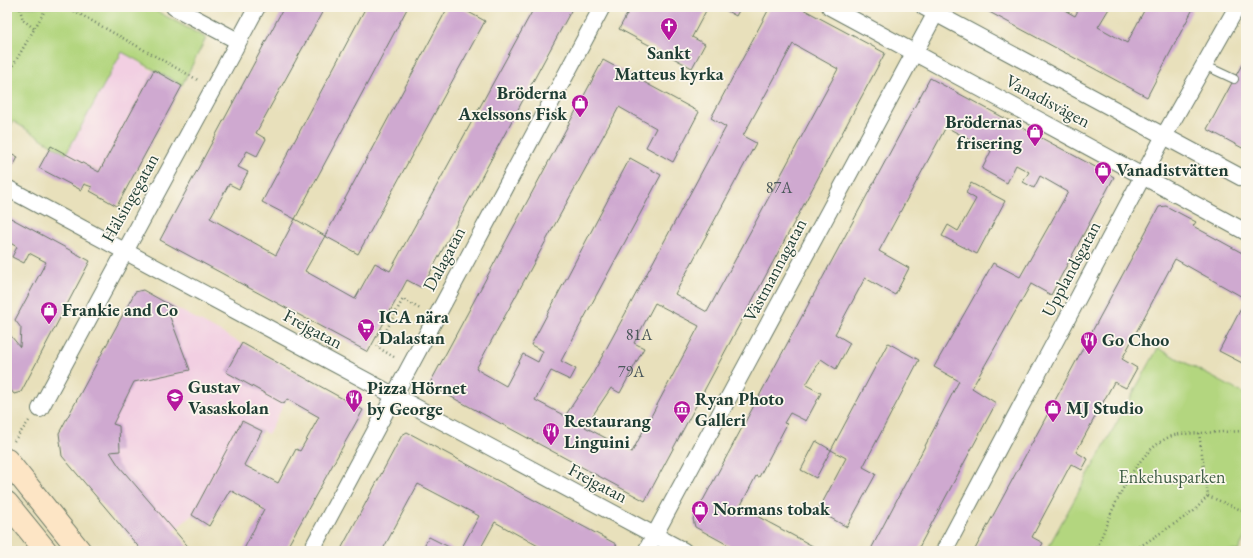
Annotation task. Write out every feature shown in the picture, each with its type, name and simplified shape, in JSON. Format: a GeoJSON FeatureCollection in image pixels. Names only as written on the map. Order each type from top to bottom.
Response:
{"type":"FeatureCollection","features":[{"type":"Feature","properties":{"kind":"main road"},"geometry":{"type":"LineString","coordinates":[[9,453],[80,551]]}},
{"type":"Feature","properties":{"kind":"main road"},"geometry":{"type":"LineString","coordinates":[[10,511],[46,551]]}},
{"type":"Feature","properties":{"kind":"street"},"geometry":{"type":"LineString","coordinates":[[174,7],[238,41]]}},
{"type":"Feature","properties":{"kind":"street","name":"Hälsingegatan"},"geometry":{"type":"LineString","coordinates":[[40,409],[257,7]]}},
{"type":"Feature","properties":{"kind":"street","name":"Dalagatan"},"geometry":{"type":"LineString","coordinates":[[311,551],[602,7]]}},
{"type":"Feature","properties":{"kind":"street","name":"Vanadisvägen"},"geometry":{"type":"LineString","coordinates":[[830,7],[916,52],[996,100],[1063,137],[1144,175],[1246,232]]}},
{"type":"Feature","properties":{"kind":"street","name":"Upplandsgatan"},"geometry":{"type":"LineString","coordinates":[[944,551],[1164,136],[1237,7]]}},
{"type":"Feature","properties":{"kind":"street","name":"Vanadisvägen"},"geometry":{"type":"LineString","coordinates":[[933,9],[1246,180]]}},
{"type":"Feature","properties":{"kind":"street","name":"Västmannagatan"},"geometry":{"type":"LineString","coordinates":[[646,551],[916,52],[933,9]]}},
{"type":"Feature","properties":{"kind":"street","name":"Frejgatan"},"geometry":{"type":"LineString","coordinates":[[7,188],[684,551]]}},
{"type":"Feature","properties":{"kind":"lane"},"geometry":{"type":"LineString","coordinates":[[1204,65],[1234,79]]}},
{"type":"Feature","properties":{"kind":"path"},"geometry":{"type":"LineString","coordinates":[[16,7],[20,9],[23,20],[35,28]]}},
{"type":"Feature","properties":{"kind":"path"},"geometry":{"type":"LineString","coordinates":[[20,9],[25,7]]}},
{"type":"Feature","properties":{"kind":"path"},"geometry":{"type":"LineString","coordinates":[[7,76],[47,7]]}},
{"type":"Feature","properties":{"kind":"path"},"geometry":{"type":"LineString","coordinates":[[67,7],[213,88]]}},
{"type":"Feature","properties":{"kind":"path"},"geometry":{"type":"LineString","coordinates":[[394,357],[377,347],[403,299],[420,309]]}},
{"type":"Feature","properties":{"kind":"path"},"geometry":{"type":"LineString","coordinates":[[9,453],[20,430],[40,409]]}},
{"type":"Feature","properties":{"kind":"path"},"geometry":{"type":"LineString","coordinates":[[1096,551],[1117,500],[1136,466],[1153,446],[1174,435],[1246,431]]}},
{"type":"Feature","properties":{"kind":"path"},"geometry":{"type":"LineString","coordinates":[[1199,433],[1208,496]]}},
{"type":"Feature","properties":{"kind":"path"},"geometry":{"type":"LineString","coordinates":[[1208,496],[1246,512]]}},
{"type":"Feature","properties":{"kind":"path"},"geometry":{"type":"LineString","coordinates":[[1133,551],[1194,511],[1208,496]]}},
{"type":"Feature","properties":{"kind":"shaded area"},"geometry":{"type":"Polygon","coordinates":[[[122,52],[153,71],[99,171],[66,154],[122,52]]]}},
{"type":"Feature","properties":{"kind":"shaded area","name":"Gustav Vasaskolan"},"geometry":{"type":"Polygon","coordinates":[[[143,290],[300,375],[268,434],[242,421],[192,515],[151,551],[142,551],[62,456],[59,433],[135,292],[143,290]]]}},
{"type":"Feature","properties":{"kind":"green space"},"geometry":{"type":"Polygon","coordinates":[[[7,7],[149,7],[206,38],[182,85],[122,52],[66,154],[13,121],[7,134],[7,7]]]}},
{"type":"Feature","properties":{"kind":"green space","name":"Enkehusparken"},"geometry":{"type":"Polygon","coordinates":[[[1158,348],[1246,395],[1246,535],[1238,551],[1046,551],[1158,348]]]}},
{"type":"Feature","properties":{"kind":"building"},"geometry":{"type":"Polygon","coordinates":[[[284,7],[325,7],[256,133],[266,139],[257,156],[247,151],[238,167],[248,172],[239,189],[229,184],[210,218],[276,255],[295,219],[325,236],[305,271],[355,299],[375,263],[390,271],[534,8],[532,7],[573,7],[422,288],[407,280],[368,352],[160,240],[284,7]]]}},
{"type":"Feature","properties":{"kind":"building"},"geometry":{"type":"Polygon","coordinates":[[[366,7],[408,7],[295,219],[262,202],[366,7]]]}},
{"type":"Feature","properties":{"kind":"building"},"geometry":{"type":"Polygon","coordinates":[[[448,7],[459,7],[485,21],[358,254],[325,236],[448,7]]]}},
{"type":"Feature","properties":{"kind":"building","name":"Sankt Matteus kyrka"},"geometry":{"type":"Polygon","coordinates":[[[631,7],[643,9],[644,7],[708,7],[692,37],[705,44],[692,68],[619,29],[631,7]]]}},
{"type":"Feature","properties":{"kind":"building","name":"Sankt Matteus kyrka"},"geometry":{"type":"Polygon","coordinates":[[[720,7],[741,7],[736,16],[720,7]]]}},
{"type":"Feature","properties":{"kind":"building"},"geometry":{"type":"Polygon","coordinates":[[[770,7],[799,7],[885,53],[645,501],[429,385],[603,60],[699,112],[673,162],[646,147],[656,128],[619,107],[476,369],[506,386],[523,354],[538,362],[543,351],[531,345],[630,158],[661,175],[561,361],[576,369],[570,380],[551,371],[535,400],[565,416],[591,377],[726,127],[711,118],[770,7]],[[793,44],[743,136],[756,143],[675,294],[707,312],[838,69],[793,44]],[[655,303],[634,343],[644,348],[620,393],[611,388],[585,427],[632,452],[699,326],[655,303]]]}},
{"type":"Feature","properties":{"kind":"building"},"geometry":{"type":"Polygon","coordinates":[[[980,7],[1059,7],[1075,16],[1080,7],[1110,7],[1098,27],[1127,43],[1146,7],[1194,7],[1147,97],[980,7]]]}},
{"type":"Feature","properties":{"kind":"building"},"geometry":{"type":"Polygon","coordinates":[[[1246,57],[1246,150],[1207,129],[1246,57]]]}},
{"type":"Feature","properties":{"kind":"building"},"geometry":{"type":"Polygon","coordinates":[[[154,70],[182,86],[117,206],[90,191],[92,187],[84,184],[81,190],[39,168],[51,146],[99,172],[154,70]]]}},
{"type":"Feature","properties":{"kind":"building"},"geometry":{"type":"Polygon","coordinates":[[[930,78],[1114,177],[1051,295],[1031,284],[972,388],[996,403],[917,551],[870,551],[959,381],[934,367],[993,263],[1020,277],[1068,192],[1040,176],[1034,188],[1023,182],[1029,172],[1016,165],[1007,183],[982,169],[991,151],[946,127],[879,251],[909,268],[895,295],[865,278],[835,334],[850,343],[836,369],[821,359],[806,385],[821,393],[806,421],[790,413],[784,423],[787,424],[759,477],[756,476],[740,507],[822,551],[739,551],[695,527],[693,519],[930,78]]]}},
{"type":"Feature","properties":{"kind":"building"},"geometry":{"type":"Polygon","coordinates":[[[7,151],[18,157],[14,165],[7,161],[7,151]]]}},
{"type":"Feature","properties":{"kind":"building"},"geometry":{"type":"Polygon","coordinates":[[[971,183],[1005,201],[977,254],[942,236],[948,225],[958,231],[976,199],[966,193],[971,183]]]}},
{"type":"Feature","properties":{"kind":"building"},"geometry":{"type":"Polygon","coordinates":[[[1166,206],[1196,222],[1193,226],[1246,255],[1246,299],[1175,259],[1122,359],[1137,368],[1126,388],[1114,382],[1076,452],[1088,459],[1082,470],[1071,464],[1032,537],[1043,543],[1039,551],[974,551],[1159,207],[1166,206]]]}},
{"type":"Feature","properties":{"kind":"building"},"geometry":{"type":"Polygon","coordinates":[[[7,216],[90,261],[21,392],[14,394],[7,385],[7,331],[20,347],[21,328],[15,320],[46,262],[29,253],[24,263],[12,257],[17,247],[7,241],[7,216]]]}},
{"type":"Feature","properties":{"kind":"building"},"geometry":{"type":"Polygon","coordinates":[[[143,290],[175,308],[170,317],[190,370],[134,382],[113,424],[119,426],[120,451],[110,452],[119,466],[192,551],[142,551],[62,456],[59,433],[135,292],[143,290]]]}},
{"type":"Feature","properties":{"kind":"building"},"geometry":{"type":"Polygon","coordinates":[[[1246,299],[1246,365],[1219,351],[1246,299]]]}},
{"type":"Feature","properties":{"kind":"building"},"geometry":{"type":"Polygon","coordinates":[[[242,343],[363,410],[285,551],[243,551],[264,509],[230,490],[209,526],[192,515],[242,421],[262,431],[244,465],[278,483],[296,449],[300,451],[319,417],[287,399],[284,404],[226,372],[242,343]]]}},
{"type":"Feature","properties":{"kind":"building"},"geometry":{"type":"Polygon","coordinates":[[[888,343],[919,360],[863,467],[876,474],[847,527],[818,511],[846,458],[831,450],[888,343]]]}},
{"type":"Feature","properties":{"kind":"building"},"geometry":{"type":"Polygon","coordinates":[[[407,432],[616,544],[618,551],[547,551],[495,522],[479,551],[460,551],[479,516],[418,484],[382,551],[340,551],[402,435],[407,432]]]}},
{"type":"Feature","properties":{"kind":"building"},"geometry":{"type":"Polygon","coordinates":[[[816,441],[831,450],[816,478],[801,470],[816,441]]]}},
{"type":"Feature","properties":{"kind":"building"},"geometry":{"type":"Polygon","coordinates":[[[429,537],[453,549],[452,551],[421,551],[429,537]]]}},
{"type":"Feature","properties":{"kind":"place","name":"Sankt Matteus kyrka"},"geometry":{"type":"Point","coordinates":[669,41]}},
{"type":"Feature","properties":{"kind":"place","name":"Bröderna Axelssons Fisk"},"geometry":{"type":"Point","coordinates":[580,118]}},
{"type":"Feature","properties":{"kind":"place","name":"Brödernas frisering"},"geometry":{"type":"Point","coordinates":[1035,147]}},
{"type":"Feature","properties":{"kind":"place","name":"Vanadistvätten"},"geometry":{"type":"Point","coordinates":[1103,185]}},
{"type":"Feature","properties":{"kind":"place","name":"Frankie and Co"},"geometry":{"type":"Point","coordinates":[49,325]}},
{"type":"Feature","properties":{"kind":"place","name":"ICA nära Dalastan"},"geometry":{"type":"Point","coordinates":[366,342]}},
{"type":"Feature","properties":{"kind":"place","name":"Go Choo"},"geometry":{"type":"Point","coordinates":[1089,355]}},
{"type":"Feature","properties":{"kind":"place","name":"Gustav Vasaskolan"},"geometry":{"type":"Point","coordinates":[175,412]}},
{"type":"Feature","properties":{"kind":"place","name":"Pizza Hörnet by George"},"geometry":{"type":"Point","coordinates":[354,413]}},
{"type":"Feature","properties":{"kind":"place","name":"MJ Studio"},"geometry":{"type":"Point","coordinates":[1053,423]}},
{"type":"Feature","properties":{"kind":"place","name":"Ryan Photo Galleri"},"geometry":{"type":"Point","coordinates":[682,424]}},
{"type":"Feature","properties":{"kind":"place","name":"Restaurang Linguini"},"geometry":{"type":"Point","coordinates":[551,446]}},
{"type":"Feature","properties":{"kind":"place","name":"Normans tobak"},"geometry":{"type":"Point","coordinates":[700,524]}}]}
